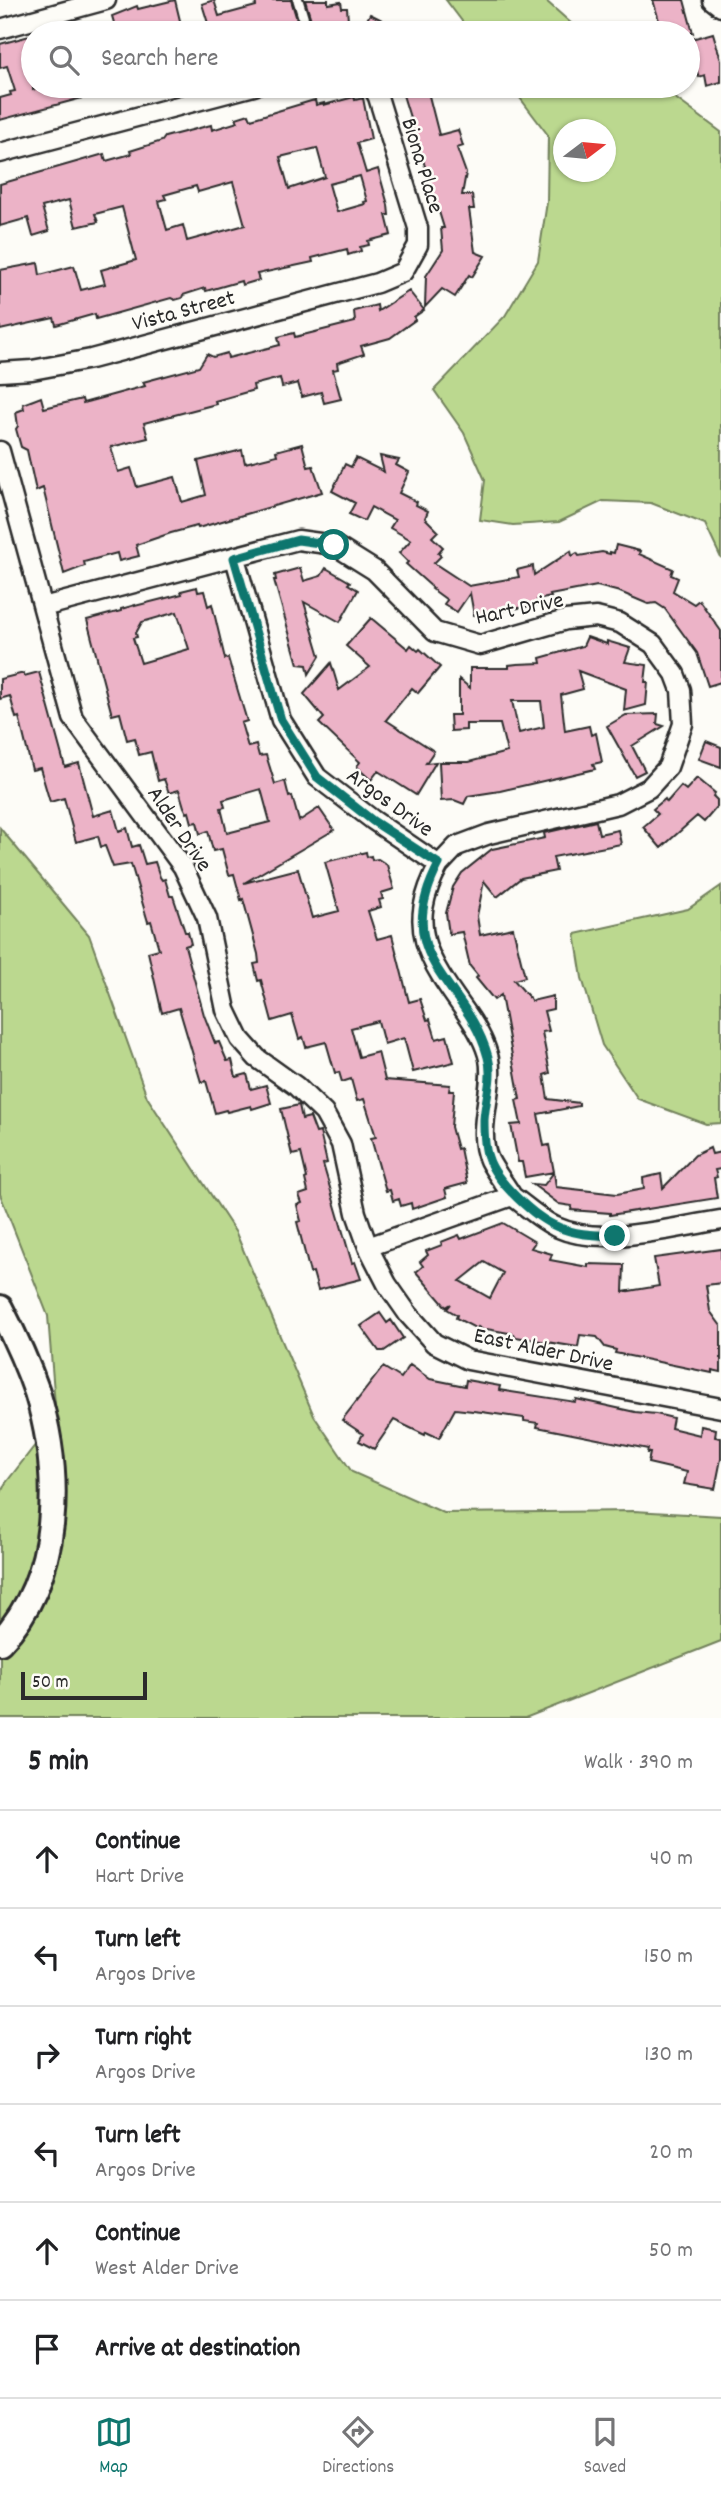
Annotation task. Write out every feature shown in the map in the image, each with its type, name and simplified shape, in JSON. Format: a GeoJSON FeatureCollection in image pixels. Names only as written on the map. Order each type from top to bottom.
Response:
{"type":"FeatureCollection","features":[{"type":"Feature","properties":{"kind":"main road"},"geometry":{"type":"LineString","coordinates":[[0,1308],[37,1393],[48,1442],[53,1488],[49,1543],[35,1588],[13,1628],[0,1642]]}},
{"type":"Feature","properties":{"kind":"street"},"geometry":{"type":"LineString","coordinates":[[29,21],[106,0]]}},
{"type":"Feature","properties":{"kind":"street"},"geometry":{"type":"LineString","coordinates":[[712,0],[721,7]]}},
{"type":"Feature","properties":{"kind":"street"},"geometry":{"type":"LineString","coordinates":[[0,29],[21,23]]}},
{"type":"Feature","properties":{"kind":"street"},"geometry":{"type":"LineString","coordinates":[[0,153],[209,98]]}},
{"type":"Feature","properties":{"kind":"street","name":"Biona Place"},"geometry":{"type":"LineString","coordinates":[[377,283],[403,272],[418,245],[418,228],[379,98]]}},
{"type":"Feature","properties":{"kind":"street","name":"Vista Street"},"geometry":{"type":"LineString","coordinates":[[0,372],[32,370],[92,359],[377,283]]}},
{"type":"Feature","properties":{"kind":"street","name":"Alder Drive"},"geometry":{"type":"LineString","coordinates":[[0,451],[73,719],[183,867],[207,918],[226,1010],[240,1039],[257,1058],[296,1086],[324,1113],[341,1144],[356,1213],[368,1247]]}},
{"type":"Feature","properties":{"kind":"street","name":"Hart Drive"},"geometry":{"type":"LineString","coordinates":[[43,607],[298,540],[334,545],[374,570],[435,632],[480,645],[566,620],[596,617],[620,624],[653,644],[674,674],[681,690],[683,723],[668,767],[649,788],[618,804],[489,834],[457,846],[439,864]]}},
{"type":"Feature","properties":{"kind":"street","name":"Argos Drive"},"geometry":{"type":"LineString","coordinates":[[234,558],[281,720],[317,777],[373,821],[439,864],[429,882],[421,920],[425,945],[435,969],[477,1028],[489,1058],[490,1079],[484,1122],[488,1158],[512,1196]]}},
{"type":"Feature","properties":{"kind":"street"},"geometry":{"type":"LineString","coordinates":[[368,1247],[512,1196],[555,1227],[580,1234],[615,1236],[721,1220]]}},
{"type":"Feature","properties":{"kind":"street","name":"East Alder Drive"},"geometry":{"type":"LineString","coordinates":[[368,1247],[387,1284],[408,1314],[434,1343],[468,1360],[721,1408]]}},
{"type":"Feature","properties":{"kind":"lane"},"geometry":{"type":"LineString","coordinates":[[298,0],[304,21]]}},
{"type":"Feature","properties":{"kind":"green space"},"geometry":{"type":"Polygon","coordinates":[[[446,0],[545,0],[569,21],[462,21],[446,0]]]}},
{"type":"Feature","properties":{"kind":"green space"},"geometry":{"type":"Polygon","coordinates":[[[520,98],[675,98],[721,132],[721,558],[705,524],[651,503],[603,501],[559,522],[513,525],[480,520],[485,480],[464,433],[434,390],[505,316],[538,261],[547,202],[548,135],[520,98]]]}},
{"type":"Feature","properties":{"kind":"green space"},"geometry":{"type":"Polygon","coordinates":[[[0,828],[89,935],[147,1097],[236,1233],[314,1416],[352,1472],[444,1513],[634,1511],[721,1516],[721,1641],[525,1718],[0,1718],[0,1495],[5,1484],[56,1418],[48,1316],[0,1194],[0,828]]]}},
{"type":"Feature","properties":{"kind":"green space"},"geometry":{"type":"Polygon","coordinates":[[[721,886],[721,1123],[706,1124],[638,1099],[602,1045],[582,978],[575,934],[688,909],[721,886]]]}},
{"type":"Feature","properties":{"kind":"building"},"geometry":{"type":"Polygon","coordinates":[[[175,0],[180,21],[113,21],[112,16],[137,6],[138,9],[175,0]]]}},
{"type":"Feature","properties":{"kind":"building"},"geometry":{"type":"Polygon","coordinates":[[[214,0],[219,16],[256,6],[255,0],[291,0],[297,21],[207,21],[202,4],[214,0]]]}},
{"type":"Feature","properties":{"kind":"building"},"geometry":{"type":"Polygon","coordinates":[[[305,0],[328,0],[328,4],[341,2],[342,8],[347,8],[348,21],[311,21],[305,0]]]}},
{"type":"Feature","properties":{"kind":"building"},"geometry":{"type":"Polygon","coordinates":[[[653,0],[684,0],[690,21],[659,21],[653,0]]]}},
{"type":"Feature","properties":{"kind":"building"},"geometry":{"type":"Polygon","coordinates":[[[370,14],[384,21],[366,21],[370,14]]]}},
{"type":"Feature","properties":{"kind":"building"},"geometry":{"type":"Polygon","coordinates":[[[713,33],[721,60],[721,82],[707,86],[705,75],[700,77],[700,37],[713,33]]]}},
{"type":"Feature","properties":{"kind":"building"},"geometry":{"type":"Polygon","coordinates":[[[21,38],[21,98],[82,98],[0,120],[0,98],[15,91],[7,66],[0,68],[0,44],[21,38]]]}},
{"type":"Feature","properties":{"kind":"building"},"geometry":{"type":"Polygon","coordinates":[[[363,98],[371,139],[357,143],[366,173],[378,169],[388,205],[389,215],[386,215],[391,235],[368,241],[369,245],[360,247],[361,251],[348,255],[347,249],[312,258],[313,262],[257,274],[259,280],[242,285],[241,281],[206,291],[205,288],[175,300],[171,298],[96,319],[95,314],[56,325],[54,318],[0,330],[0,270],[38,263],[40,275],[74,266],[81,290],[105,284],[101,270],[136,260],[122,207],[95,214],[98,222],[76,227],[69,200],[42,207],[49,231],[33,236],[28,218],[0,226],[0,184],[104,154],[106,161],[131,154],[130,151],[162,141],[165,137],[211,125],[212,130],[238,122],[236,118],[249,114],[251,119],[315,100],[316,105],[363,98]],[[317,148],[280,157],[289,189],[325,177],[317,148]],[[360,176],[329,184],[337,212],[365,204],[367,201],[360,176]],[[233,182],[198,192],[196,186],[164,195],[166,199],[159,201],[167,230],[183,225],[187,241],[245,225],[233,182]]]}},
{"type":"Feature","properties":{"kind":"building"},"geometry":{"type":"Polygon","coordinates":[[[404,98],[430,98],[439,135],[458,130],[463,146],[457,148],[466,173],[462,195],[472,195],[474,209],[469,209],[475,252],[485,256],[455,297],[442,289],[425,307],[426,276],[443,250],[441,228],[444,228],[404,98]]]}},
{"type":"Feature","properties":{"kind":"building"},"geometry":{"type":"Polygon","coordinates":[[[409,291],[424,310],[390,338],[361,346],[364,354],[337,363],[338,369],[333,370],[341,399],[324,403],[321,392],[302,397],[298,383],[282,387],[280,378],[253,385],[254,390],[215,401],[216,404],[144,423],[148,438],[111,447],[118,472],[131,468],[137,487],[175,477],[182,502],[206,495],[198,461],[242,450],[245,463],[277,455],[276,451],[302,444],[308,467],[313,466],[322,492],[198,528],[197,526],[171,533],[136,545],[139,556],[119,561],[117,553],[84,562],[85,566],[64,574],[43,488],[36,491],[27,450],[21,447],[16,429],[16,412],[24,409],[23,404],[41,397],[44,408],[82,399],[83,403],[145,386],[143,382],[199,367],[207,354],[213,357],[227,353],[228,358],[280,345],[278,337],[294,333],[295,337],[355,322],[354,311],[377,305],[378,311],[409,291]]]}},
{"type":"Feature","properties":{"kind":"building"},"geometry":{"type":"Polygon","coordinates":[[[380,456],[399,460],[396,465],[409,472],[399,493],[428,511],[425,518],[438,531],[432,537],[443,547],[438,553],[441,556],[434,563],[469,586],[519,577],[517,570],[533,566],[534,575],[571,551],[572,556],[577,553],[579,556],[614,553],[616,545],[640,551],[639,554],[673,569],[671,575],[678,578],[673,591],[694,604],[699,600],[721,631],[721,682],[708,686],[697,653],[665,609],[656,603],[648,604],[620,592],[597,586],[550,595],[551,597],[537,600],[538,605],[474,615],[470,593],[457,612],[444,604],[447,600],[406,564],[408,562],[399,553],[411,540],[390,528],[395,520],[371,507],[364,521],[349,514],[355,503],[332,491],[345,464],[351,467],[356,458],[384,472],[380,456]]]}},
{"type":"Feature","properties":{"kind":"building"},"geometry":{"type":"Polygon","coordinates":[[[300,568],[304,581],[321,576],[326,568],[358,590],[340,622],[304,602],[320,656],[309,674],[307,665],[298,664],[274,580],[275,575],[300,568]]]}},
{"type":"Feature","properties":{"kind":"building"},"geometry":{"type":"Polygon","coordinates":[[[197,587],[198,592],[204,591],[208,606],[212,604],[225,659],[228,658],[247,721],[241,723],[248,747],[256,745],[259,756],[266,755],[275,784],[285,781],[299,821],[319,808],[334,830],[244,883],[298,869],[312,918],[339,911],[325,862],[366,852],[367,857],[371,856],[372,860],[378,859],[387,865],[394,889],[381,893],[381,907],[368,911],[377,939],[392,935],[409,1002],[420,999],[436,1039],[447,1036],[454,1062],[413,1072],[404,1038],[384,1044],[378,1021],[351,1028],[359,1057],[378,1052],[385,1080],[450,1085],[449,1091],[454,1091],[451,1127],[457,1149],[460,1148],[467,1183],[445,1189],[447,1197],[412,1209],[411,1203],[401,1206],[399,1199],[393,1201],[390,1190],[386,1191],[371,1138],[376,1137],[364,1099],[357,1101],[351,1079],[342,1082],[339,1072],[335,1073],[326,1042],[306,1047],[303,1037],[299,1039],[292,1015],[272,1021],[261,980],[258,981],[254,964],[259,963],[258,954],[243,899],[241,900],[234,874],[229,875],[222,849],[213,851],[208,831],[200,834],[197,822],[192,823],[179,790],[169,793],[164,779],[158,781],[151,752],[139,755],[135,738],[127,740],[120,713],[112,715],[87,620],[182,594],[181,591],[197,587]],[[177,612],[142,622],[136,633],[137,637],[133,638],[141,663],[189,649],[177,612]],[[261,789],[223,800],[225,807],[221,808],[227,833],[270,822],[261,789]]]}},
{"type":"Feature","properties":{"kind":"building"},"geometry":{"type":"Polygon","coordinates":[[[371,618],[408,649],[411,645],[418,651],[420,649],[440,667],[418,693],[412,688],[386,720],[434,751],[426,763],[436,762],[416,795],[378,771],[371,780],[361,771],[357,766],[360,762],[319,723],[324,718],[304,694],[331,663],[339,690],[370,667],[346,646],[371,618]]]}},
{"type":"Feature","properties":{"kind":"building"},"geometry":{"type":"Polygon","coordinates":[[[587,637],[607,644],[607,641],[630,648],[625,662],[647,665],[646,705],[624,711],[626,689],[578,671],[583,689],[561,695],[565,731],[589,726],[591,735],[596,733],[602,762],[593,764],[595,769],[468,796],[464,804],[454,800],[441,801],[439,762],[469,762],[507,752],[500,724],[466,724],[466,730],[451,731],[450,715],[459,715],[459,679],[470,688],[470,668],[509,668],[509,665],[541,663],[540,658],[583,646],[587,637]],[[512,701],[519,733],[544,727],[541,701],[512,701]]]}},
{"type":"Feature","properties":{"kind":"building"},"geometry":{"type":"Polygon","coordinates":[[[39,672],[65,767],[79,763],[93,816],[113,810],[119,831],[127,828],[132,847],[139,845],[145,864],[155,862],[160,877],[165,879],[170,896],[173,896],[185,932],[188,932],[191,944],[185,946],[204,1015],[215,1043],[219,1042],[227,1061],[232,1060],[236,1077],[247,1074],[251,1089],[266,1085],[271,1103],[252,1109],[251,1106],[215,1113],[206,1081],[201,1082],[179,1008],[162,1013],[148,952],[159,949],[131,864],[113,867],[98,836],[76,842],[64,798],[50,802],[40,768],[32,770],[19,717],[16,718],[10,696],[0,699],[0,679],[39,672]]]}},
{"type":"Feature","properties":{"kind":"building"},"geometry":{"type":"Polygon","coordinates":[[[658,714],[657,724],[664,726],[632,746],[645,771],[635,776],[607,726],[626,715],[658,714]]]}},
{"type":"Feature","properties":{"kind":"building"},"geometry":{"type":"Polygon","coordinates":[[[706,741],[721,747],[721,767],[699,759],[706,741]]]}},
{"type":"Feature","properties":{"kind":"building"},"geometry":{"type":"Polygon","coordinates":[[[697,778],[715,793],[713,796],[717,800],[717,807],[704,822],[697,816],[661,848],[643,827],[658,814],[653,809],[665,799],[667,802],[681,786],[686,790],[697,778]]]}},
{"type":"Feature","properties":{"kind":"building"},"geometry":{"type":"Polygon","coordinates":[[[596,821],[599,834],[618,830],[621,844],[553,857],[556,871],[521,878],[497,897],[484,881],[477,916],[480,935],[513,928],[525,977],[514,980],[532,1001],[553,996],[553,1009],[544,1011],[549,1031],[542,1032],[550,1073],[544,1075],[548,1099],[579,1103],[579,1106],[538,1114],[544,1146],[549,1145],[554,1172],[525,1177],[522,1162],[518,1162],[511,1125],[521,1124],[516,1100],[520,1099],[501,995],[494,1000],[476,978],[478,976],[470,966],[462,932],[449,934],[446,913],[453,887],[462,873],[492,849],[545,838],[544,833],[596,821]]]}},
{"type":"Feature","properties":{"kind":"building"},"geometry":{"type":"Polygon","coordinates":[[[299,1105],[302,1119],[310,1117],[316,1133],[320,1132],[327,1163],[323,1164],[352,1263],[355,1262],[361,1279],[318,1290],[313,1272],[310,1273],[297,1222],[301,1221],[297,1205],[302,1203],[299,1195],[308,1192],[307,1178],[301,1153],[292,1155],[281,1109],[299,1105]]]}},
{"type":"Feature","properties":{"kind":"building"},"geometry":{"type":"Polygon","coordinates":[[[710,1148],[712,1154],[721,1152],[721,1169],[715,1170],[717,1177],[714,1178],[717,1198],[610,1215],[571,1210],[572,1206],[559,1204],[532,1184],[544,1185],[554,1172],[556,1187],[617,1194],[644,1189],[643,1178],[661,1174],[663,1188],[695,1155],[710,1148]]]}},
{"type":"Feature","properties":{"kind":"building"},"geometry":{"type":"Polygon","coordinates":[[[503,1223],[535,1242],[531,1248],[552,1254],[550,1260],[588,1267],[588,1264],[624,1265],[623,1292],[659,1286],[654,1258],[721,1249],[721,1283],[706,1285],[710,1311],[721,1326],[721,1372],[712,1370],[712,1373],[615,1353],[616,1350],[605,1347],[597,1337],[580,1335],[578,1347],[516,1337],[514,1334],[487,1329],[485,1331],[478,1327],[477,1329],[456,1318],[457,1315],[447,1309],[451,1304],[446,1307],[416,1272],[423,1266],[420,1262],[428,1255],[426,1251],[459,1235],[461,1239],[503,1223]],[[484,1262],[460,1281],[490,1298],[503,1273],[484,1262]]]}},
{"type":"Feature","properties":{"kind":"building"},"geometry":{"type":"Polygon","coordinates":[[[380,1313],[387,1323],[391,1320],[403,1338],[384,1351],[379,1351],[361,1326],[380,1313]]]}},
{"type":"Feature","properties":{"kind":"building"},"geometry":{"type":"Polygon","coordinates":[[[410,1365],[430,1379],[465,1386],[466,1380],[500,1386],[499,1390],[575,1402],[576,1399],[656,1414],[673,1418],[671,1428],[700,1435],[701,1426],[716,1429],[715,1437],[721,1438],[721,1459],[715,1489],[684,1484],[687,1472],[648,1463],[648,1449],[537,1427],[538,1423],[524,1421],[524,1418],[482,1412],[455,1409],[439,1438],[426,1432],[425,1435],[394,1420],[374,1449],[359,1441],[363,1434],[342,1420],[383,1367],[401,1378],[410,1365]]]}},
{"type":"Feature","properties":{"kind":"route"},"geometry":{"type":"LineString","coordinates":[[334,545],[298,540],[234,558],[281,720],[317,777],[373,821],[439,864],[429,882],[421,920],[425,945],[435,969],[477,1028],[489,1058],[490,1079],[484,1122],[488,1158],[512,1196],[555,1227],[580,1234],[615,1236]]}}]}
